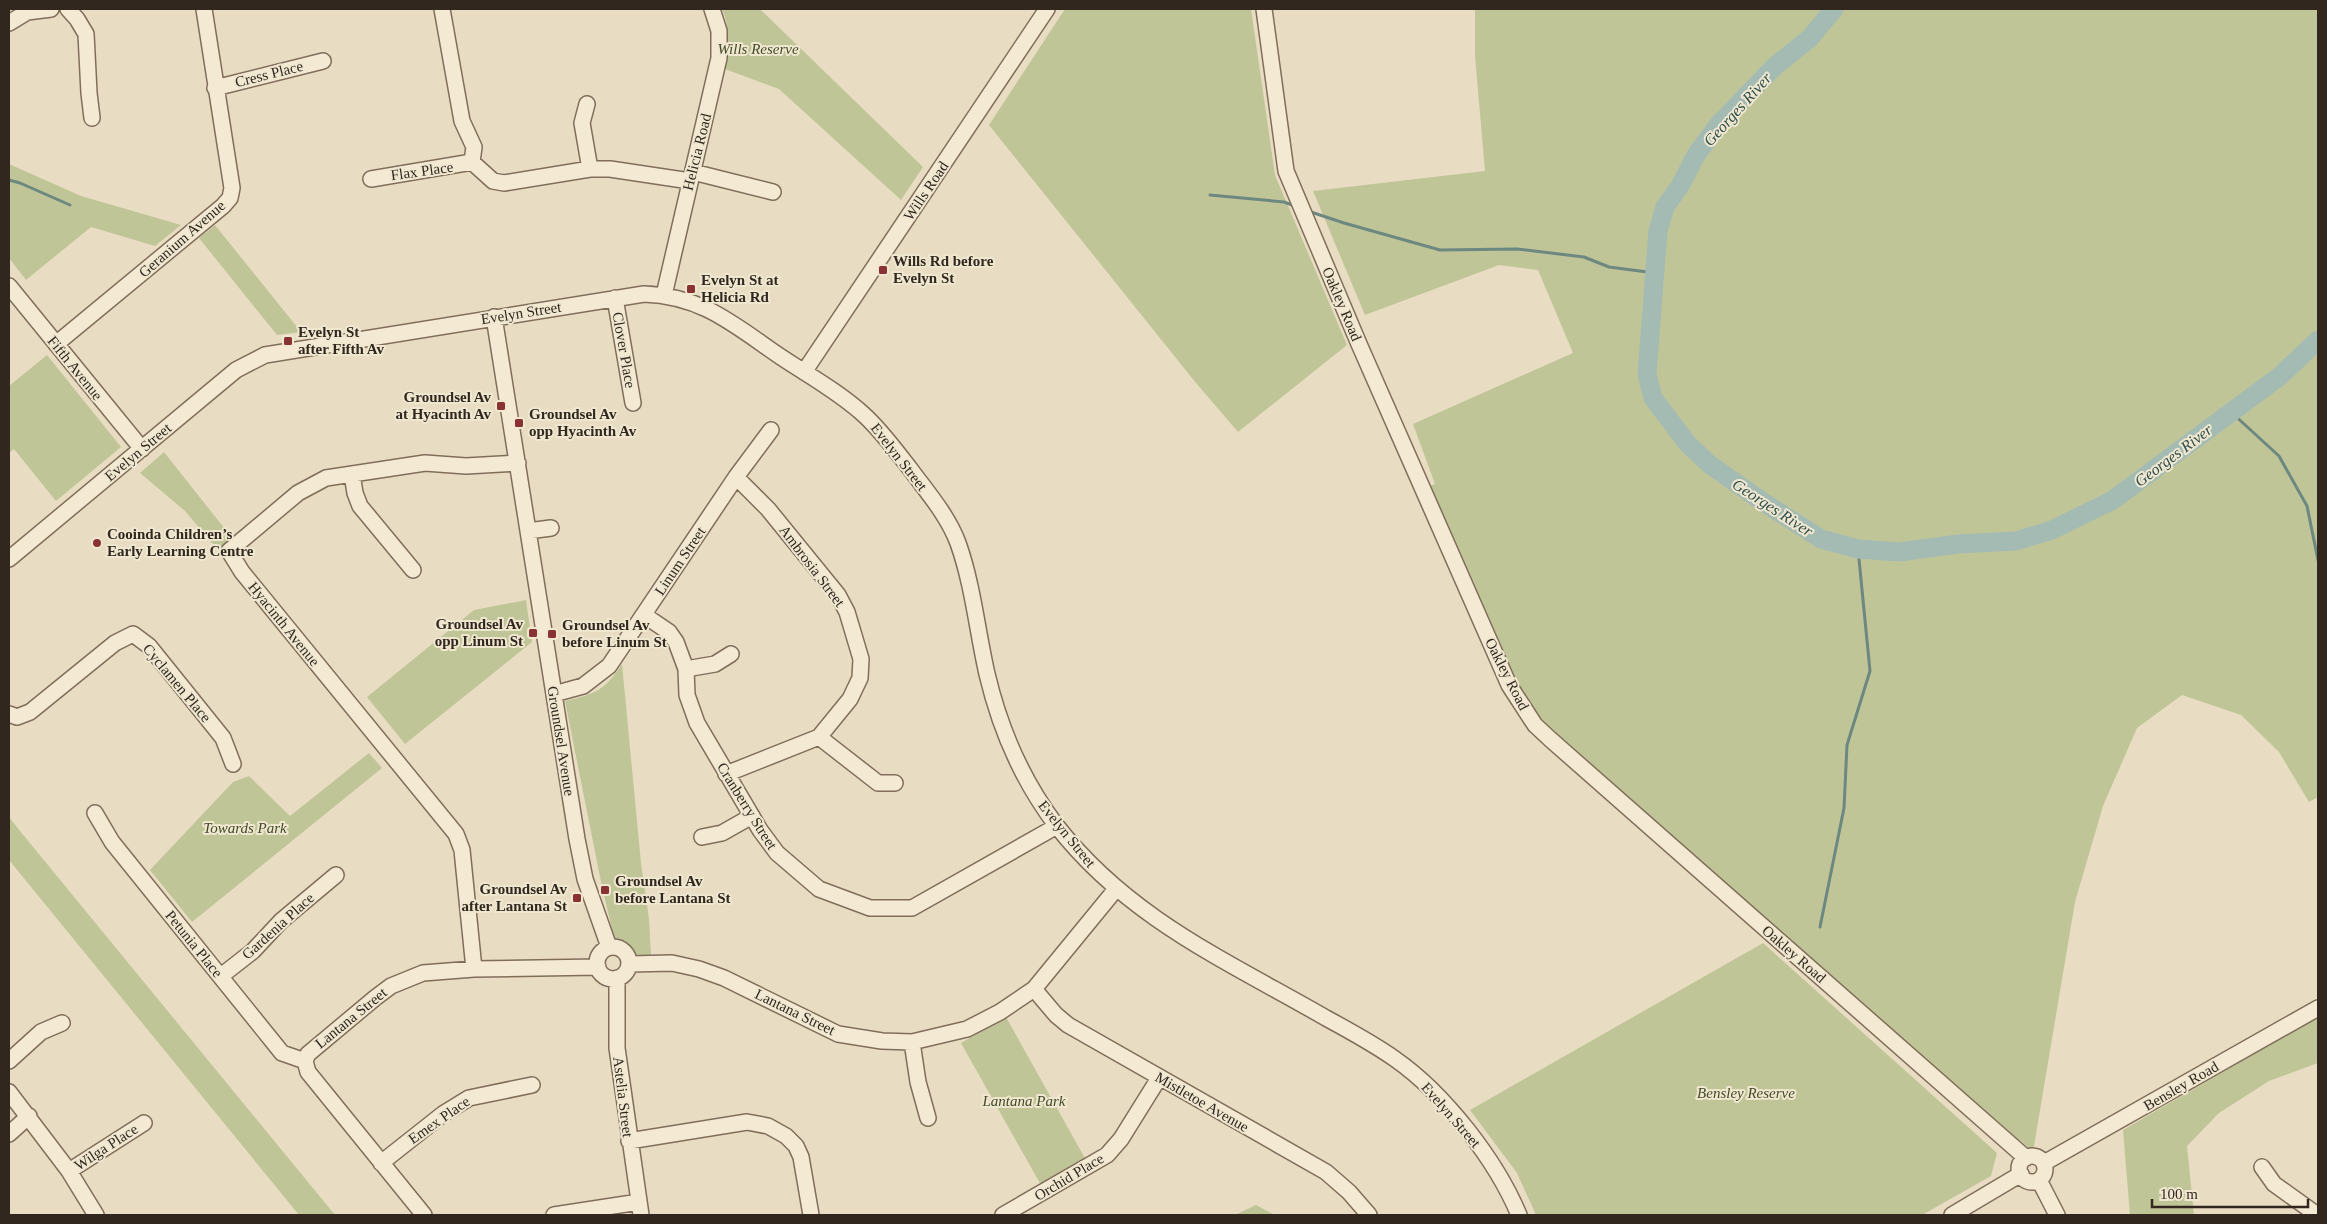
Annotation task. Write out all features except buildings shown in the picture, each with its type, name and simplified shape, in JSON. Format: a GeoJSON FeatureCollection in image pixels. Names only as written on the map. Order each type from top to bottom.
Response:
{"type":"FeatureCollection","features":[{"type":"Feature","properties":{"kind":"street"},"geometry":{"type":"LineString","coordinates":[[9,24],[27,12],[51,9]]}},
{"type":"Feature","properties":{"kind":"street"},"geometry":{"type":"LineString","coordinates":[[68,9],[77,18],[86,34],[88,93],[92,118]]}},
{"type":"Feature","properties":{"kind":"street","name":"Geranium Avenue"},"geometry":{"type":"LineString","coordinates":[[56,344],[223,206],[230,198],[232,188],[204,9]]}},
{"type":"Feature","properties":{"kind":"street"},"geometry":{"type":"LineString","coordinates":[[442,9],[462,121],[474,147],[472,162],[493,181],[504,183],[590,169],[623,170],[692,177],[773,192]]}},
{"type":"Feature","properties":{"kind":"street","name":"Helicia Road"},"geometry":{"type":"LineString","coordinates":[[664,295],[719,58],[719,31],[712,9]]}},
{"type":"Feature","properties":{"kind":"street","name":"Wills Road"},"geometry":{"type":"LineString","coordinates":[[804,372],[1046,9]]}},
{"type":"Feature","properties":{"kind":"street","name":"Oakley Road"},"geometry":{"type":"LineString","coordinates":[[1264,9],[1286,171],[1509,685],[1524,710],[1550,739],[2026,1158]]}},
{"type":"Feature","properties":{"kind":"street","name":"Cress Place"},"geometry":{"type":"LineString","coordinates":[[215,88],[323,61]]}},
{"type":"Feature","properties":{"kind":"street"},"geometry":{"type":"LineString","coordinates":[[587,104],[582,123],[590,169]]}},
{"type":"Feature","properties":{"kind":"street","name":"Flax Place"},"geometry":{"type":"LineString","coordinates":[[370,179],[472,162]]}},
{"type":"Feature","properties":{"kind":"street","name":"Evelyn Street"},"geometry":{"type":"LineString","coordinates":[[9,559],[236,370],[265,355],[644,294],[664,295],[691,301],[708,309],[804,372],[866,416],[903,460],[949,524],[967,571],[987,674],[1003,726],[1024,774],[1057,826],[1093,868],[1116,889],[1171,930],[1366,1041],[1409,1070],[1443,1102],[1485,1155],[1499,1175],[1519,1215]]}},
{"type":"Feature","properties":{"kind":"street","name":"Fifth Avenue"},"geometry":{"type":"LineString","coordinates":[[12,296],[56,344],[142,449]]}},
{"type":"Feature","properties":{"kind":"street","name":"Clover Place"},"geometry":{"type":"LineString","coordinates":[[615,298],[633,403]]}},
{"type":"Feature","properties":{"kind":"street","name":"Groundsel Avenue"},"geometry":{"type":"LineString","coordinates":[[494,317],[584,879],[608,947]]}},
{"type":"Feature","properties":{"kind":"street","name":"Linum Street"},"geometry":{"type":"LineString","coordinates":[[554,694],[583,686],[609,666],[736,477],[771,430]]}},
{"type":"Feature","properties":{"kind":"street","name":"Hyacinth Avenue"},"geometry":{"type":"LineString","coordinates":[[474,969],[462,850],[456,834],[242,572],[229,551],[298,492],[326,478],[425,463],[466,466],[518,463]]}},
{"type":"Feature","properties":{"kind":"street"},"geometry":{"type":"LineString","coordinates":[[352,474],[354,493],[360,506],[413,570]]}},
{"type":"Feature","properties":{"kind":"street","name":"Ambrosia Street"},"geometry":{"type":"LineString","coordinates":[[726,774],[819,737],[850,699],[860,678],[861,659],[849,620],[838,595],[768,509],[736,477]]}},
{"type":"Feature","properties":{"kind":"street"},"geometry":{"type":"LineString","coordinates":[[528,531],[551,528]]}},
{"type":"Feature","properties":{"kind":"street","name":"Cranberry Street"},"geometry":{"type":"LineString","coordinates":[[644,615],[669,632],[676,642],[686,669],[686,695],[697,723],[752,816],[777,853],[819,889],[862,905],[882,909],[912,908],[1057,826]]}},
{"type":"Feature","properties":{"kind":"street","name":"Cyclamen Place"},"geometry":{"type":"LineString","coordinates":[[9,714],[17,717],[30,712],[115,643],[132,634],[149,646],[224,738],[233,764]]}},
{"type":"Feature","properties":{"kind":"street"},"geometry":{"type":"LineString","coordinates":[[686,669],[715,664],[731,654]]}},
{"type":"Feature","properties":{"kind":"street"},"geometry":{"type":"LineString","coordinates":[[819,737],[878,783],[895,783]]}},
{"type":"Feature","properties":{"kind":"street","name":"Petunia Place"},"geometry":{"type":"LineString","coordinates":[[95,813],[112,842],[282,1053],[305,1061]]}},
{"type":"Feature","properties":{"kind":"street"},"geometry":{"type":"LineString","coordinates":[[702,837],[722,833],[752,816]]}},
{"type":"Feature","properties":{"kind":"street","name":"Gardenia Place"},"geometry":{"type":"LineString","coordinates":[[220,976],[253,951],[281,921],[336,876]]}},
{"type":"Feature","properties":{"kind":"street","name":"Lantana Street"},"geometry":{"type":"LineString","coordinates":[[629,964],[672,963],[699,969],[724,978],[838,1034],[882,1041],[912,1042],[967,1029],[1000,1012],[1034,989],[1116,889]]}},
{"type":"Feature","properties":{"kind":"street"},"geometry":{"type":"LineString","coordinates":[[608,947],[618,947],[623,950],[628,958],[629,964],[625,973],[617,978],[605,976],[598,967],[599,955],[608,947]]}},
{"type":"Feature","properties":{"kind":"street","name":"Lantana Street"},"geometry":{"type":"LineString","coordinates":[[424,1215],[308,1072],[305,1061],[312,1049],[391,986],[423,973],[474,969],[598,967]]}},
{"type":"Feature","properties":{"kind":"street","name":"Astelia Street"},"geometry":{"type":"LineString","coordinates":[[617,978],[617,1048],[640,1209]]}},
{"type":"Feature","properties":{"kind":"street","name":"Mistletoe Avenue"},"geometry":{"type":"LineString","coordinates":[[1034,989],[1056,1016],[1068,1025],[1326,1172],[1349,1192],[1369,1215]]}},
{"type":"Feature","properties":{"kind":"street","name":"Bensley Road"},"geometry":{"type":"LineString","coordinates":[[2044,1163],[2318,1008]]}},
{"type":"Feature","properties":{"kind":"street"},"geometry":{"type":"LineString","coordinates":[[9,1061],[41,1032],[62,1023]]}},
{"type":"Feature","properties":{"kind":"street"},"geometry":{"type":"LineString","coordinates":[[912,1042],[918,1082],[928,1118]]}},
{"type":"Feature","properties":{"kind":"street","name":"Orchid Place"},"geometry":{"type":"LineString","coordinates":[[1003,1215],[1107,1155],[1121,1140],[1158,1078]]}},
{"type":"Feature","properties":{"kind":"street","name":"Emex Place"},"geometry":{"type":"LineString","coordinates":[[381,1163],[443,1114],[469,1098],[532,1085]]}},
{"type":"Feature","properties":{"kind":"street"},"geometry":{"type":"LineString","coordinates":[[9,1092],[69,1171],[96,1215]]}},
{"type":"Feature","properties":{"kind":"street"},"geometry":{"type":"LineString","coordinates":[[9,1134],[29,1116]]}},
{"type":"Feature","properties":{"kind":"street"},"geometry":{"type":"LineString","coordinates":[[629,1141],[747,1122],[768,1126],[786,1136],[798,1151],[811,1215]]}},
{"type":"Feature","properties":{"kind":"street","name":"Wilga Place"},"geometry":{"type":"LineString","coordinates":[[69,1171],[144,1123]]}},
{"type":"Feature","properties":{"kind":"street"},"geometry":{"type":"LineString","coordinates":[[2037,1157],[2044,1163],[2044,1173],[2039,1180],[2029,1181],[2021,1174],[2021,1164],[2026,1158],[2037,1157]]}},
{"type":"Feature","properties":{"kind":"street"},"geometry":{"type":"LineString","coordinates":[[2262,1167],[2274,1184],[2316,1214]]}},
{"type":"Feature","properties":{"kind":"street"},"geometry":{"type":"LineString","coordinates":[[1952,1215],[2021,1174]]}},
{"type":"Feature","properties":{"kind":"street"},"geometry":{"type":"LineString","coordinates":[[2039,1180],[2057,1215]]}},
{"type":"Feature","properties":{"kind":"street"},"geometry":{"type":"LineString","coordinates":[[554,1215],[640,1209]]}},
{"type":"Feature","properties":{"kind":"green space","name":"Wills Reserve"},"geometry":{"type":"Polygon","coordinates":[[[722,9],[760,9],[923,167],[901,200],[779,89],[725,69],[727,31],[722,9]]]}},
{"type":"Feature","properties":{"kind":"green space"},"geometry":{"type":"Polygon","coordinates":[[[1065,9],[1251,9],[1275,175],[1347,345],[1238,432],[1196,383],[989,125],[1065,9]]]}},
{"type":"Feature","properties":{"kind":"green space"},"geometry":{"type":"Polygon","coordinates":[[[1475,9],[2318,9],[2318,797],[2309,802],[2279,752],[2241,715],[2182,695],[2137,728],[2103,806],[2075,902],[2033,1152],[2021,1141],[2008,1134],[1553,734],[1532,712],[1520,693],[1428,487],[1435,484],[1413,424],[1573,353],[1538,270],[1499,265],[1365,315],[1313,191],[1485,171],[1475,56],[1475,9]]]}},
{"type":"Feature","properties":{"kind":"green space"},"geometry":{"type":"Polygon","coordinates":[[[9,164],[81,196],[181,225],[155,246],[91,227],[26,280],[9,258],[9,164]]]}},
{"type":"Feature","properties":{"kind":"green space"},"geometry":{"type":"Polygon","coordinates":[[[215,225],[301,332],[277,335],[199,238],[215,225]]]}},
{"type":"Feature","properties":{"kind":"green space"},"geometry":{"type":"Polygon","coordinates":[[[47,355],[121,447],[56,501],[14,449],[9,453],[9,386],[47,355]]]}},
{"type":"Feature","properties":{"kind":"green space"},"geometry":{"type":"Polygon","coordinates":[[[164,452],[232,538],[218,550],[185,511],[140,473],[164,452]]]}},
{"type":"Feature","properties":{"kind":"green space"},"geometry":{"type":"Polygon","coordinates":[[[526,600],[532,642],[405,744],[367,697],[474,610],[526,600]]]}},
{"type":"Feature","properties":{"kind":"green space"},"geometry":{"type":"Polygon","coordinates":[[[622,664],[641,863],[649,919],[651,955],[649,957],[634,954],[614,938],[565,701],[599,690],[610,680],[622,664]]]}},
{"type":"Feature","properties":{"kind":"green space","name":"Towards Park"},"geometry":{"type":"Polygon","coordinates":[[[369,753],[382,768],[192,922],[150,870],[233,782],[249,776],[290,816],[369,753]]]}},
{"type":"Feature","properties":{"kind":"green space"},"geometry":{"type":"Polygon","coordinates":[[[9,817],[335,1215],[299,1215],[9,860],[9,817]]]}},
{"type":"Feature","properties":{"kind":"green space","name":"Bensley Reserve"},"geometry":{"type":"Polygon","coordinates":[[[1763,943],[1997,1153],[1991,1176],[1922,1215],[1536,1215],[1517,1173],[1470,1110],[1763,943]]]}},
{"type":"Feature","properties":{"kind":"green space","name":"Lantana Park"},"geometry":{"type":"Polygon","coordinates":[[[1006,1017],[1086,1160],[1041,1185],[961,1043],[1006,1017]]]}},
{"type":"Feature","properties":{"kind":"green space"},"geometry":{"type":"Polygon","coordinates":[[[2318,1017],[2318,1063],[2269,1081],[2219,1113],[2187,1146],[2194,1215],[2130,1215],[2123,1130],[2318,1017]]]}},
{"type":"Feature","properties":{"kind":"green space"},"geometry":{"type":"Polygon","coordinates":[[[1256,1205],[1275,1215],[1235,1215],[1256,1205]]]}},
{"type":"Feature","properties":{"kind":"waterway","name":"Georges River"},"geometry":{"type":"LineString","coordinates":[[1834,9],[1810,38],[1774,67],[1719,124],[1696,155],[1680,186],[1665,207],[1658,231],[1647,374],[1653,398],[1687,443],[1709,464],[1763,502],[1821,539],[1858,549],[1899,552],[1958,544],[2016,541],[2052,530],[2113,500],[2280,376],[2318,340]]}},
{"type":"Feature","properties":{"kind":"waterway"},"geometry":{"type":"LineString","coordinates":[[9,180],[70,205]]}},
{"type":"Feature","properties":{"kind":"waterway"},"geometry":{"type":"LineString","coordinates":[[1210,195],[1284,202],[1295,206]]}},
{"type":"Feature","properties":{"kind":"waterway"},"geometry":{"type":"LineString","coordinates":[[1308,211],[1440,250],[1517,249],[1584,257],[1609,267],[1655,273]]}},
{"type":"Feature","properties":{"kind":"waterway"},"geometry":{"type":"LineString","coordinates":[[2231,412],[2279,456],[2307,506],[2318,560]]}},
{"type":"Feature","properties":{"kind":"waterway"},"geometry":{"type":"LineString","coordinates":[[1820,927],[1844,808],[1847,745],[1870,671],[1858,549]]}},
{"type":"Feature","properties":{"kind":"place","name":"Wills Rd before Evelyn St"},"geometry":{"type":"Point","coordinates":[883,270]}},
{"type":"Feature","properties":{"kind":"place","name":"Evelyn St at Helicia Rd"},"geometry":{"type":"Point","coordinates":[691,289]}},
{"type":"Feature","properties":{"kind":"place","name":"Evelyn St after Fifth Av"},"geometry":{"type":"Point","coordinates":[288,341]}},
{"type":"Feature","properties":{"kind":"place","name":"Groundsel Av at Hyacinth Av"},"geometry":{"type":"Point","coordinates":[501,406]}},
{"type":"Feature","properties":{"kind":"place","name":"Groundsel Av opp Hyacinth Av"},"geometry":{"type":"Point","coordinates":[519,423]}},
{"type":"Feature","properties":{"kind":"place","name":"Cooinda Children’s Early Learning Centre"},"geometry":{"type":"Point","coordinates":[97,543]}},
{"type":"Feature","properties":{"kind":"place","name":"Groundsel Av opp Linum St"},"geometry":{"type":"Point","coordinates":[533,633]}},
{"type":"Feature","properties":{"kind":"place","name":"Groundsel Av before Linum St"},"geometry":{"type":"Point","coordinates":[552,634]}},
{"type":"Feature","properties":{"kind":"place","name":"Groundsel Av before Lantana St"},"geometry":{"type":"Point","coordinates":[605,890]}},
{"type":"Feature","properties":{"kind":"place","name":"Groundsel Av after Lantana St"},"geometry":{"type":"Point","coordinates":[577,898]}}]}
